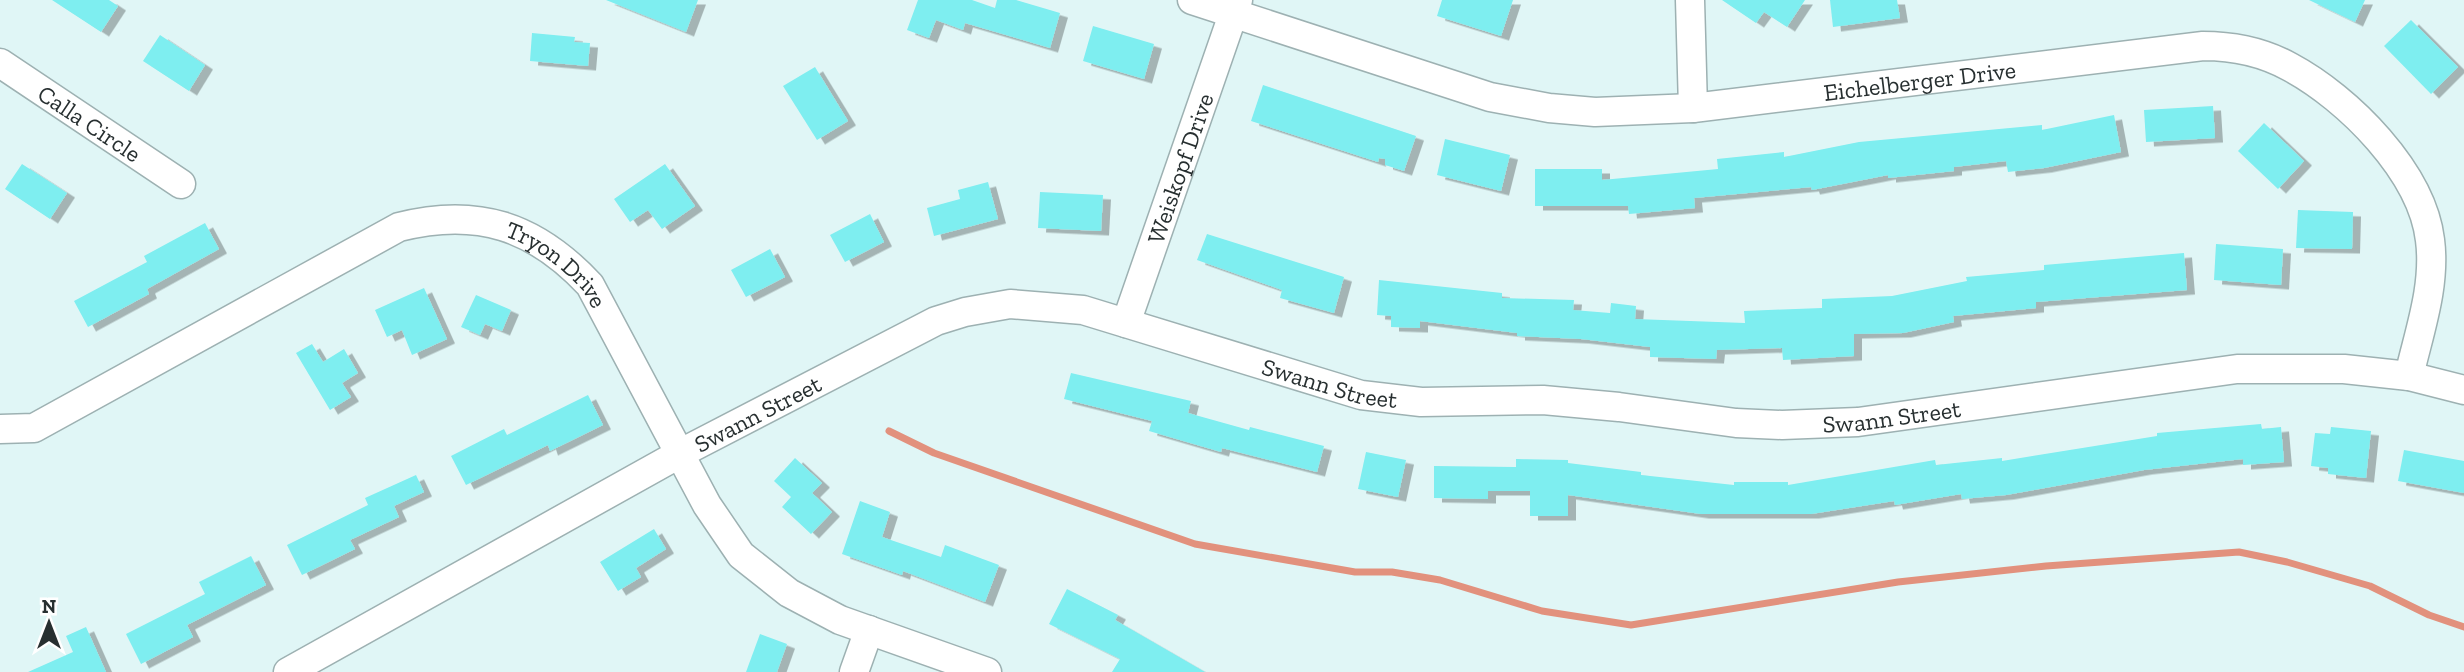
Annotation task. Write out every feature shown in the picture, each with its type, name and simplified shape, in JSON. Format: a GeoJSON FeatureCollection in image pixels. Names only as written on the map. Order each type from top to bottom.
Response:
{"type":"FeatureCollection","features":[{"type":"Feature","properties":{"kind":"street","name":"Eichelberger Drive"},"geometry":{"type":"LineString","coordinates":[[1192,0],[1236,7],[1490,97],[1549,108],[1595,112],[1693,107],[2203,46],[2263,54],[2309,79],[2362,122],[2392,157],[2421,208],[2430,237],[2432,258],[2424,318],[2409,376]]}},
{"type":"Feature","properties":{"kind":"street"},"geometry":{"type":"LineString","coordinates":[[1690,0],[1693,107]]}},
{"type":"Feature","properties":{"kind":"street","name":"Weiskopf Drive"},"geometry":{"type":"LineString","coordinates":[[1126,323],[1236,7]]}},
{"type":"Feature","properties":{"kind":"street","name":"Calla Circle"},"geometry":{"type":"LineString","coordinates":[[0,63],[181,184]]}},
{"type":"Feature","properties":{"kind":"street","name":"Tryon Drive"},"geometry":{"type":"LineString","coordinates":[[0,429],[34,428],[399,227],[429,219],[459,217],[489,221],[545,245],[569,263],[590,285],[722,531],[756,569],[789,593],[840,620],[988,672]]}},
{"type":"Feature","properties":{"kind":"street","name":"Swann Street"},"geometry":{"type":"LineString","coordinates":[[288,672],[681,453],[936,321],[965,312],[1010,304],[1040,304],[1083,310],[1361,395],[1391,400],[1543,400],[1736,423],[1782,425],[1857,422],[2237,369],[2298,367],[2409,376],[2464,390]]}},
{"type":"Feature","properties":{"kind":"street"},"geometry":{"type":"LineString","coordinates":[[855,672],[869,630]]}},
{"type":"Feature","properties":{"kind":"building"},"geometry":{"type":"Polygon","coordinates":[[[52,0],[109,0],[118,6],[101,32],[52,0]]]}},
{"type":"Feature","properties":{"kind":"building"},"geometry":{"type":"Polygon","coordinates":[[[606,0],[698,0],[686,32],[606,0]]]}},
{"type":"Feature","properties":{"kind":"building"},"geometry":{"type":"Polygon","coordinates":[[[918,0],[972,0],[995,8],[997,0],[1016,0],[1060,13],[1050,48],[965,23],[963,30],[936,20],[929,38],[907,30],[918,0]]]}},
{"type":"Feature","properties":{"kind":"building"},"geometry":{"type":"Polygon","coordinates":[[[1442,0],[1513,0],[1501,36],[1437,16],[1442,0]]]}},
{"type":"Feature","properties":{"kind":"building"},"geometry":{"type":"Polygon","coordinates":[[[1722,0],[1805,0],[1787,27],[1764,12],[1756,23],[1722,0]]]}},
{"type":"Feature","properties":{"kind":"building"},"geometry":{"type":"Polygon","coordinates":[[[1830,0],[1897,0],[1900,18],[1833,27],[1830,0]]]}},
{"type":"Feature","properties":{"kind":"building"},"geometry":{"type":"Polygon","coordinates":[[[2309,0],[2365,0],[2355,22],[2309,0]]]}},
{"type":"Feature","properties":{"kind":"building"},"geometry":{"type":"Polygon","coordinates":[[[2411,20],[2458,67],[2431,94],[2384,46],[2411,20]]]}},
{"type":"Feature","properties":{"kind":"building"},"geometry":{"type":"Polygon","coordinates":[[[1093,26],[1154,44],[1144,79],[1083,61],[1093,26]]]}},
{"type":"Feature","properties":{"kind":"building"},"geometry":{"type":"Polygon","coordinates":[[[532,33],[575,37],[574,42],[590,43],[588,66],[530,61],[532,33]]]}},
{"type":"Feature","properties":{"kind":"building"},"geometry":{"type":"Polygon","coordinates":[[[160,35],[205,65],[189,91],[143,61],[160,35]]]}},
{"type":"Feature","properties":{"kind":"building"},"geometry":{"type":"Polygon","coordinates":[[[815,67],[848,121],[817,140],[783,86],[815,67]]]}},
{"type":"Feature","properties":{"kind":"building"},"geometry":{"type":"Polygon","coordinates":[[[1263,85],[1416,136],[1404,171],[1385,165],[1385,159],[1379,158],[1378,162],[1251,121],[1263,85]]]}},
{"type":"Feature","properties":{"kind":"building"},"geometry":{"type":"Polygon","coordinates":[[[2213,106],[2215,138],[2146,142],[2144,110],[2213,106]]]}},
{"type":"Feature","properties":{"kind":"building"},"geometry":{"type":"Polygon","coordinates":[[[2114,115],[2121,152],[2044,168],[2008,172],[2006,161],[1954,167],[1954,171],[1888,178],[1888,175],[1812,190],[1811,187],[1694,198],[1695,208],[1629,214],[1628,206],[1535,206],[1535,169],[1602,169],[1602,180],[1718,169],[1717,159],[1784,152],[1784,157],[1859,142],[2042,125],[2042,130],[2114,115]]]}},
{"type":"Feature","properties":{"kind":"building"},"geometry":{"type":"Polygon","coordinates":[[[2264,123],[2304,161],[2278,189],[2238,151],[2264,123]]]}},
{"type":"Feature","properties":{"kind":"building"},"geometry":{"type":"Polygon","coordinates":[[[1445,139],[1510,155],[1501,191],[1437,175],[1445,139]]]}},
{"type":"Feature","properties":{"kind":"building"},"geometry":{"type":"Polygon","coordinates":[[[22,164],[67,193],[50,219],[5,189],[22,164]]]}},
{"type":"Feature","properties":{"kind":"building"},"geometry":{"type":"Polygon","coordinates":[[[665,164],[695,206],[662,229],[648,210],[630,222],[614,199],[665,164]]]}},
{"type":"Feature","properties":{"kind":"building"},"geometry":{"type":"Polygon","coordinates":[[[988,182],[998,219],[934,236],[927,208],[960,199],[958,190],[988,182]]]}},
{"type":"Feature","properties":{"kind":"building"},"geometry":{"type":"Polygon","coordinates":[[[1040,192],[1103,195],[1101,231],[1038,228],[1040,192]]]}},
{"type":"Feature","properties":{"kind":"building"},"geometry":{"type":"Polygon","coordinates":[[[2298,210],[2353,212],[2352,249],[2296,248],[2298,210]]]}},
{"type":"Feature","properties":{"kind":"building"},"geometry":{"type":"Polygon","coordinates":[[[870,214],[884,242],[845,262],[830,235],[870,214]]]}},
{"type":"Feature","properties":{"kind":"building"},"geometry":{"type":"Polygon","coordinates":[[[205,223],[219,249],[147,289],[149,294],[88,327],[74,301],[147,262],[144,256],[205,223]]]}},
{"type":"Feature","properties":{"kind":"building"},"geometry":{"type":"Polygon","coordinates":[[[1207,234],[1344,277],[1334,313],[1280,298],[1282,290],[1197,260],[1207,234]]]}},
{"type":"Feature","properties":{"kind":"building"},"geometry":{"type":"Polygon","coordinates":[[[2216,244],[2283,249],[2281,285],[2214,280],[2216,244]]]}},
{"type":"Feature","properties":{"kind":"building"},"geometry":{"type":"Polygon","coordinates":[[[770,249],[785,277],[746,297],[731,270],[770,249]]]}},
{"type":"Feature","properties":{"kind":"building"},"geometry":{"type":"Polygon","coordinates":[[[2184,253],[2187,290],[2036,302],[2036,308],[1953,316],[1954,322],[1903,333],[1854,334],[1854,356],[1783,360],[1782,348],[1717,350],[1716,359],[1650,357],[1650,347],[1581,339],[1517,336],[1517,333],[1420,321],[1420,328],[1391,327],[1391,316],[1377,315],[1379,280],[1502,293],[1502,298],[1574,300],[1573,310],[1610,313],[1611,303],[1636,306],[1635,319],[1745,323],[1744,311],[1822,308],[1822,299],[1892,296],[1967,281],[1966,277],[2044,270],[2044,265],[2184,253]]]}},
{"type":"Feature","properties":{"kind":"building"},"geometry":{"type":"Polygon","coordinates":[[[424,288],[447,339],[412,355],[402,330],[387,337],[375,310],[424,288]]]}},
{"type":"Feature","properties":{"kind":"building"},"geometry":{"type":"Polygon","coordinates":[[[476,295],[511,310],[502,331],[485,324],[480,335],[461,327],[476,295]]]}},
{"type":"Feature","properties":{"kind":"building"},"geometry":{"type":"Polygon","coordinates":[[[312,344],[323,362],[344,349],[358,373],[342,383],[351,397],[330,410],[296,353],[312,344]]]}},
{"type":"Feature","properties":{"kind":"building"},"geometry":{"type":"Polygon","coordinates":[[[1071,373],[1191,401],[1188,413],[1249,430],[1250,427],[1324,446],[1317,472],[1222,448],[1221,452],[1149,431],[1152,421],[1064,399],[1071,373]]]}},
{"type":"Feature","properties":{"kind":"building"},"geometry":{"type":"Polygon","coordinates":[[[588,395],[603,425],[550,451],[548,445],[466,485],[451,456],[504,429],[507,435],[588,395]]]}},
{"type":"Feature","properties":{"kind":"building"},"geometry":{"type":"Polygon","coordinates":[[[2261,424],[2262,429],[2281,427],[2284,462],[2243,465],[2243,459],[2144,470],[2006,495],[1962,499],[1961,494],[1895,505],[1894,501],[1811,514],[1701,514],[1568,495],[1568,516],[1530,516],[1530,491],[1488,491],[1488,499],[1434,498],[1434,466],[1516,467],[1516,459],[1568,460],[1568,463],[1641,472],[1641,475],[1734,485],[1734,482],[1788,482],[1788,485],[1935,460],[1936,465],[2002,458],[2002,461],[2157,436],[2157,433],[2261,424]]]}},
{"type":"Feature","properties":{"kind":"building"},"geometry":{"type":"Polygon","coordinates":[[[2331,427],[2371,431],[2366,478],[2328,474],[2328,468],[2311,466],[2315,433],[2330,434],[2331,427]]]}},
{"type":"Feature","properties":{"kind":"building"},"geometry":{"type":"Polygon","coordinates":[[[2404,450],[2464,461],[2464,493],[2398,481],[2404,450]]]}},
{"type":"Feature","properties":{"kind":"building"},"geometry":{"type":"Polygon","coordinates":[[[1366,452],[1406,460],[1398,497],[1358,489],[1366,452]]]}},
{"type":"Feature","properties":{"kind":"building"},"geometry":{"type":"Polygon","coordinates":[[[795,458],[822,483],[812,493],[832,512],[811,534],[782,507],[791,497],[774,481],[795,458]]]}},
{"type":"Feature","properties":{"kind":"building"},"geometry":{"type":"Polygon","coordinates":[[[416,475],[424,492],[394,506],[399,517],[350,540],[355,549],[302,575],[287,545],[368,505],[365,498],[416,475]]]}},
{"type":"Feature","properties":{"kind":"building"},"geometry":{"type":"Polygon","coordinates":[[[860,501],[890,512],[882,537],[941,557],[945,545],[999,565],[985,602],[903,571],[902,575],[842,554],[860,501]]]}},
{"type":"Feature","properties":{"kind":"building"},"geometry":{"type":"Polygon","coordinates":[[[654,529],[666,549],[636,568],[641,577],[618,591],[600,562],[654,529]]]}},
{"type":"Feature","properties":{"kind":"building"},"geometry":{"type":"Polygon","coordinates":[[[251,556],[266,585],[187,625],[193,637],[141,664],[126,634],[205,594],[199,582],[251,556]]]}},
{"type":"Feature","properties":{"kind":"building"},"geometry":{"type":"Polygon","coordinates":[[[1067,589],[1118,615],[1115,620],[1205,672],[1112,672],[1120,659],[1049,624],[1067,589]]]}},
{"type":"Feature","properties":{"kind":"building"},"geometry":{"type":"Polygon","coordinates":[[[86,627],[106,672],[28,672],[73,652],[66,636],[86,627]]]}},
{"type":"Feature","properties":{"kind":"building"},"geometry":{"type":"Polygon","coordinates":[[[760,634],[787,644],[777,672],[746,672],[760,634]]]}},
{"type":"Feature","properties":{"kind":"waterway"},"geometry":{"type":"LineString","coordinates":[[889,431],[934,453],[1195,544],[1355,572],[1392,572],[1440,580],[1542,611],[1631,625],[1898,582],[2046,566],[2239,552],[2287,562],[2370,586],[2429,615],[2464,627]]}}]}
